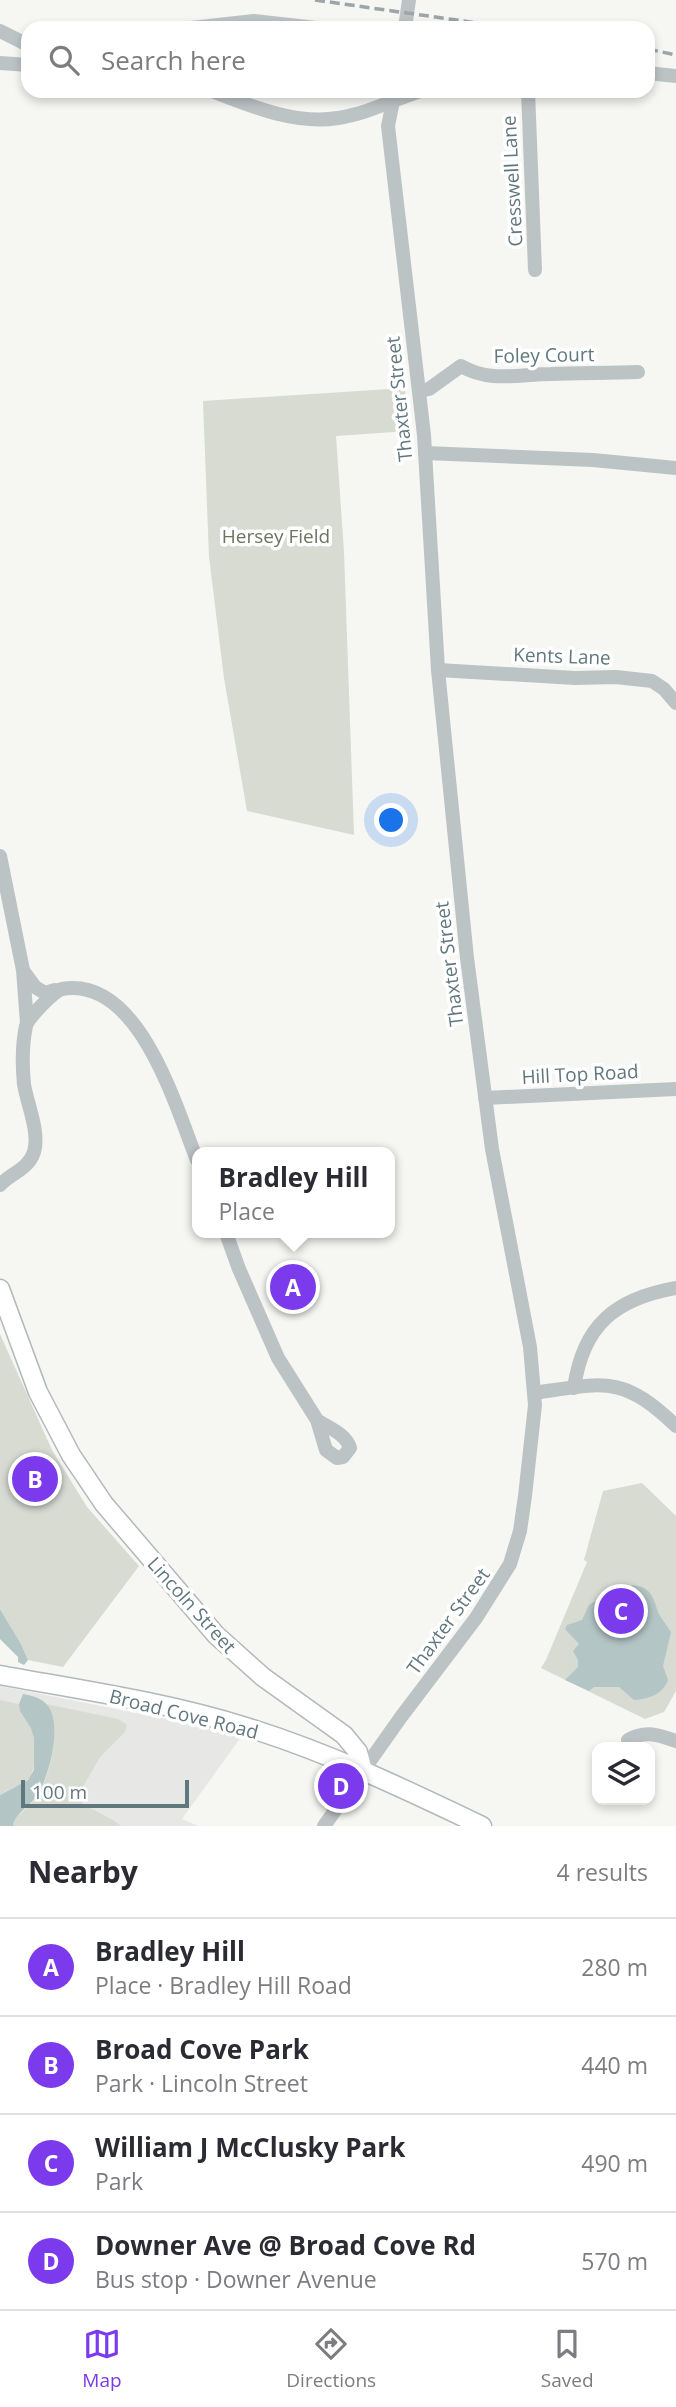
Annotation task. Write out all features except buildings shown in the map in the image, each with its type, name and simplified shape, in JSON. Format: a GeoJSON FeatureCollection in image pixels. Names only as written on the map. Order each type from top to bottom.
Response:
{"type":"FeatureCollection","features":[{"type":"Feature","properties":{"kind":"main road","name":"Lincoln Street"},"geometry":{"type":"LineString","coordinates":[[0,1289],[38,1392],[71,1455],[104,1504],[216,1635],[243,1661],[344,1735],[358,1752],[363,1770]]}},
{"type":"Feature","properties":{"kind":"main road","name":"Broad Cove Road"},"geometry":{"type":"LineString","coordinates":[[0,1675],[200,1714],[280,1738],[363,1770]]}},
{"type":"Feature","properties":{"kind":"main road"},"geometry":{"type":"LineString","coordinates":[[363,1770],[470,1823]]}},
{"type":"Feature","properties":{"kind":"street"},"geometry":{"type":"LineString","coordinates":[[406,21],[409,0]]}},
{"type":"Feature","properties":{"kind":"street"},"geometry":{"type":"LineString","coordinates":[[0,31],[21,42]]}},
{"type":"Feature","properties":{"kind":"street"},"geometry":{"type":"LineString","coordinates":[[0,64],[21,65]]}},
{"type":"Feature","properties":{"kind":"street"},"geometry":{"type":"LineString","coordinates":[[655,74],[676,76]]}},
{"type":"Feature","properties":{"kind":"street"},"geometry":{"type":"LineString","coordinates":[[232,98],[265,110],[305,118],[338,118],[389,98]]}},
{"type":"Feature","properties":{"kind":"street","name":"Thaxter Street"},"geometry":{"type":"LineString","coordinates":[[324,1826],[476,1618],[510,1564],[520,1531],[532,1446],[534,1393],[530,1347],[492,1149],[467,958],[438,670],[425,453],[388,126],[394,98]]}},
{"type":"Feature","properties":{"kind":"street","name":"Cresswell Lane"},"geometry":{"type":"LineString","coordinates":[[528,98],[535,270]]}},
{"type":"Feature","properties":{"kind":"street","name":"Foley Court"},"geometry":{"type":"LineString","coordinates":[[419,391],[429,389],[461,366],[478,374],[502,377],[638,372]]}},
{"type":"Feature","properties":{"kind":"street"},"geometry":{"type":"LineString","coordinates":[[425,453],[593,460],[676,468]]}},
{"type":"Feature","properties":{"kind":"street","name":"Kents Lane"},"geometry":{"type":"LineString","coordinates":[[438,670],[575,678],[616,677],[652,681],[664,689],[676,703]]}},
{"type":"Feature","properties":{"kind":"street"},"geometry":{"type":"LineString","coordinates":[[0,856],[23,970],[26,1023],[22,1064],[35,1149],[24,1167],[1,1182]]}},
{"type":"Feature","properties":{"kind":"street"},"geometry":{"type":"LineString","coordinates":[[23,970],[35,987],[45,993],[72,987],[99,993],[113,1002],[134,1024],[156,1059],[192,1148]]}},
{"type":"Feature","properties":{"kind":"street"},"geometry":{"type":"LineString","coordinates":[[26,1023],[55,990]]}},
{"type":"Feature","properties":{"kind":"street","name":"Hill Top Road"},"geometry":{"type":"LineString","coordinates":[[485,1098],[676,1089]]}},
{"type":"Feature","properties":{"kind":"street"},"geometry":{"type":"LineString","coordinates":[[228,1238],[278,1358],[317,1420]]}},
{"type":"Feature","properties":{"kind":"street"},"geometry":{"type":"LineString","coordinates":[[574,1388],[577,1366],[584,1347],[591,1333],[602,1321],[642,1298],[676,1288]]}},
{"type":"Feature","properties":{"kind":"street"},"geometry":{"type":"LineString","coordinates":[[534,1393],[594,1385],[617,1386],[632,1391],[652,1404],[676,1425]]}},
{"type":"Feature","properties":{"kind":"street"},"geometry":{"type":"LineString","coordinates":[[628,1741],[638,1734],[651,1733],[676,1741]]}},
{"type":"Feature","properties":{"kind":"shaded area"},"geometry":{"type":"Polygon","coordinates":[[[632,1585],[650,1593],[659,1615],[671,1632],[663,1666],[668,1680],[666,1685],[655,1695],[634,1700],[619,1687],[594,1687],[589,1691],[565,1680],[578,1667],[573,1651],[579,1644],[565,1629],[567,1625],[582,1620],[589,1605],[599,1599],[620,1596],[632,1585]]]}},
{"type":"Feature","properties":{"kind":"shaded area"},"geometry":{"type":"Polygon","coordinates":[[[0,1609],[28,1660],[24,1665],[18,1662],[18,1657],[0,1639],[0,1609]]]}},
{"type":"Feature","properties":{"kind":"shaded area"},"geometry":{"type":"Polygon","coordinates":[[[0,1686],[197,1725],[241,1737],[182,1819],[198,1826],[0,1826],[0,1686]]]}},
{"type":"Feature","properties":{"kind":"shaded area"},"geometry":{"type":"Polygon","coordinates":[[[23,1694],[40,1699],[48,1706],[54,1725],[53,1749],[47,1773],[36,1797],[17,1817],[13,1826],[0,1826],[0,1795],[28,1780],[34,1770],[34,1738],[20,1711],[19,1704],[23,1694]]]}},
{"type":"Feature","properties":{"kind":"green space","name":"Hersey Field"},"geometry":{"type":"Polygon","coordinates":[[[405,388],[408,431],[336,436],[344,552],[354,835],[247,811],[224,678],[209,557],[203,401],[405,388]]]}},
{"type":"Feature","properties":{"kind":"green space"},"geometry":{"type":"Polygon","coordinates":[[[0,1334],[52,1450],[87,1507],[139,1566],[63,1667],[28,1660],[0,1609],[0,1334]]]}},
{"type":"Feature","properties":{"kind":"green space"},"geometry":{"type":"Polygon","coordinates":[[[642,1483],[676,1516],[676,1691],[664,1712],[645,1719],[541,1668],[587,1562],[584,1560],[603,1491],[642,1483]]]}},
{"type":"Feature","properties":{"kind":"green space"},"geometry":{"type":"Polygon","coordinates":[[[0,1700],[19,1704],[32,1729],[35,1754],[29,1778],[0,1795],[0,1700]]]}},
{"type":"Feature","properties":{"kind":"green space"},"geometry":{"type":"Polygon","coordinates":[[[46,1704],[118,1719],[127,1725],[125,1732],[100,1757],[80,1792],[82,1803],[121,1826],[13,1826],[14,1819],[38,1794],[49,1770],[54,1741],[51,1715],[46,1704]]]}},
{"type":"Feature","properties":{"kind":"railway"},"geometry":{"type":"LineString","coordinates":[[315,0],[464,21]]}},
{"type":"Feature","properties":{"kind":"railway"},"geometry":{"type":"LineString","coordinates":[[655,50],[676,55]]}},
{"type":"Feature","properties":{"kind":"place","name":"Bradley Hill"},"geometry":{"type":"Point","coordinates":[293,1287]}},
{"type":"Feature","properties":{"kind":"place","name":"Broad Cove Park"},"geometry":{"type":"Point","coordinates":[35,1479]}},
{"type":"Feature","properties":{"kind":"place","name":"William J McClusky Park"},"geometry":{"type":"Point","coordinates":[621,1611]}},
{"type":"Feature","properties":{"kind":"place","name":"Downer Ave @ Broad Cove Rd"},"geometry":{"type":"Point","coordinates":[341,1786]}}]}
